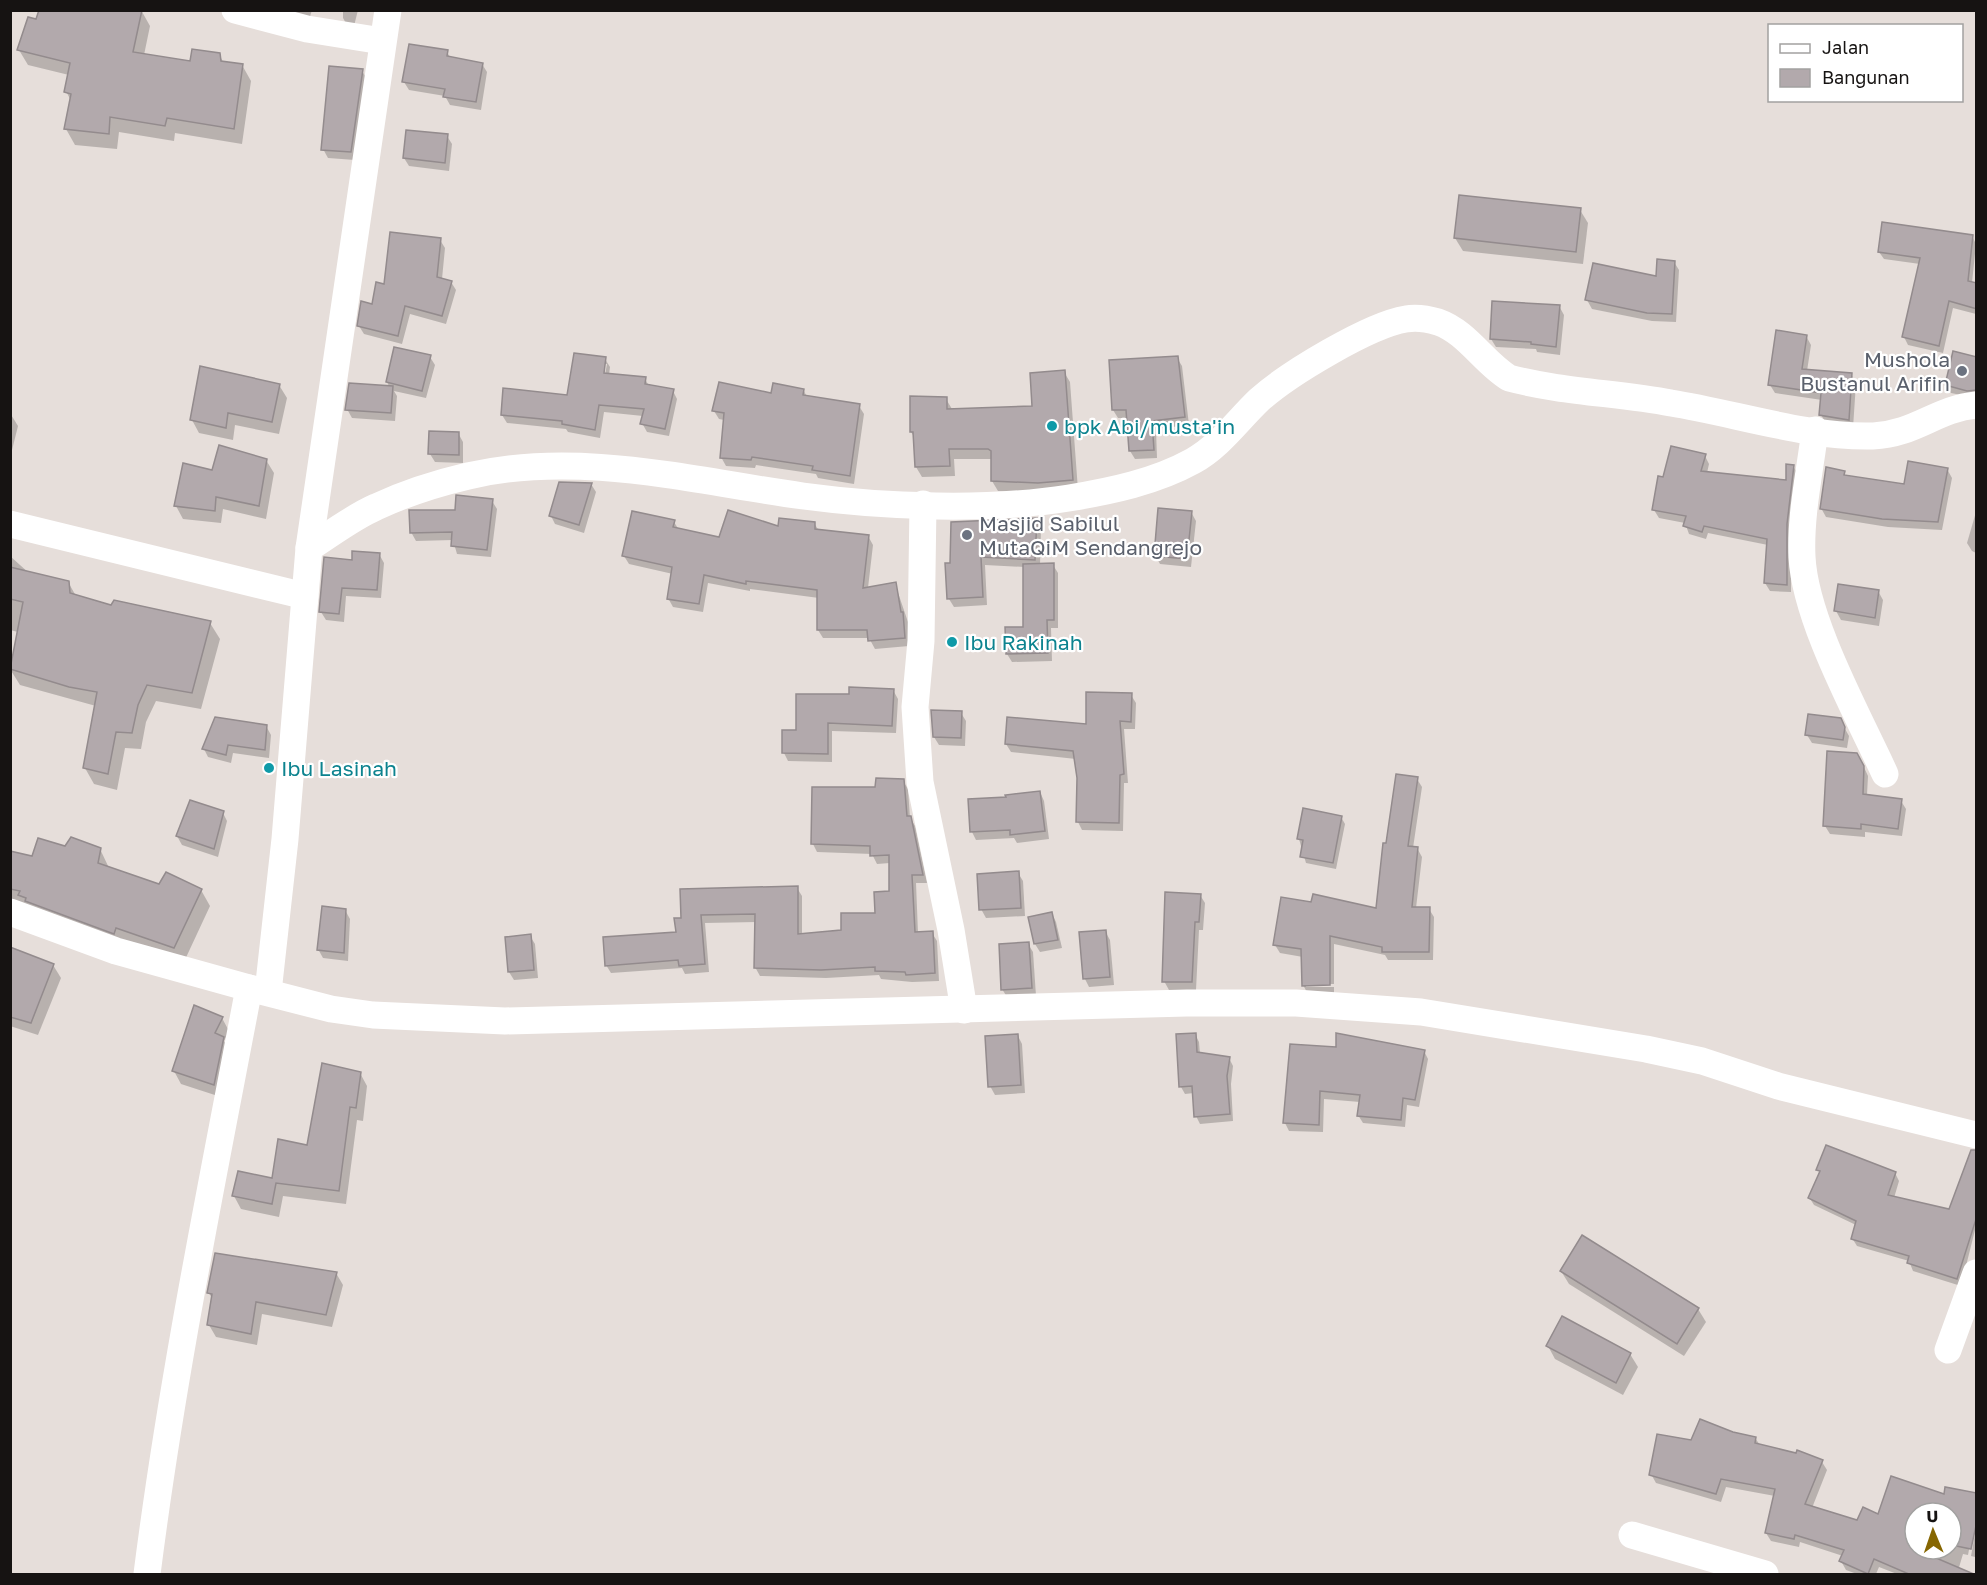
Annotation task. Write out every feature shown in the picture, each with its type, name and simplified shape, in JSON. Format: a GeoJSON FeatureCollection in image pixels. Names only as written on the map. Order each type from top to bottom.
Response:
{"type":"FeatureCollection","features":[{"type":"Feature","properties":{"kind":"street"},"geometry":{"type":"LineString","coordinates":[[235,10],[307,29],[382,41]]}},
{"type":"Feature","properties":{"kind":"street"},"geometry":{"type":"LineString","coordinates":[[147,1575],[158,1486],[199,1241],[258,990],[284,851],[309,548],[388,10]]}},
{"type":"Feature","properties":{"kind":"street"},"geometry":{"type":"LineString","coordinates":[[309,548],[374,507],[449,482],[490,473],[562,466],[634,471],[834,499],[923,504],[1012,505],[1122,488],[1193,461],[1218,443],[1256,402],[1295,372],[1387,324],[1408,318],[1441,323],[1457,333],[1497,371],[1509,378],[1672,403],[1842,435],[1893,434],[1908,431],[1953,409],[1977,405]]}},
{"type":"Feature","properties":{"kind":"street"},"geometry":{"type":"LineString","coordinates":[[1815,430],[1802,538],[1806,586],[1827,646],[1885,774]]}},
{"type":"Feature","properties":{"kind":"street"},"geometry":{"type":"LineString","coordinates":[[923,504],[921,641],[915,707],[920,782],[951,930],[964,1010]]}},
{"type":"Feature","properties":{"kind":"street"},"geometry":{"type":"LineString","coordinates":[[10,524],[304,596]]}},
{"type":"Feature","properties":{"kind":"street"},"geometry":{"type":"LineString","coordinates":[[10,912],[116,951],[331,1009],[373,1015],[505,1021],[1187,1003],[1329,1005],[1441,1015],[1646,1049],[1702,1061],[1778,1086],[1977,1135]]}},
{"type":"Feature","properties":{"kind":"street"},"geometry":{"type":"LineString","coordinates":[[1948,1350],[1977,1273]]}},
{"type":"Feature","properties":{"kind":"street"},"geometry":{"type":"LineString","coordinates":[[1632,1535],[1765,1575]]}},
{"type":"Feature","properties":{"kind":"building"},"geometry":{"type":"Polygon","coordinates":[[[39,10],[142,10],[133,52],[190,61],[192,49],[220,53],[221,61],[243,64],[234,129],[167,118],[165,126],[110,117],[109,134],[64,129],[71,94],[64,92],[70,63],[17,50],[28,17],[36,19],[39,10]]]}},
{"type":"Feature","properties":{"kind":"building"},"geometry":{"type":"Polygon","coordinates":[[[409,44],[448,50],[447,56],[483,63],[476,102],[443,97],[445,89],[402,82],[409,44]]]}},
{"type":"Feature","properties":{"kind":"building"},"geometry":{"type":"Polygon","coordinates":[[[329,66],[363,69],[351,152],[321,150],[329,66]]]}},
{"type":"Feature","properties":{"kind":"building"},"geometry":{"type":"Polygon","coordinates":[[[406,130],[448,134],[445,163],[403,158],[406,130]]]}},
{"type":"Feature","properties":{"kind":"building"},"geometry":{"type":"Polygon","coordinates":[[[1459,195],[1581,208],[1576,252],[1454,238],[1459,195]]]}},
{"type":"Feature","properties":{"kind":"building"},"geometry":{"type":"Polygon","coordinates":[[[1882,222],[1973,235],[1968,281],[1977,283],[1977,309],[1949,301],[1939,346],[1902,337],[1920,258],[1878,252],[1882,222]]]}},
{"type":"Feature","properties":{"kind":"building"},"geometry":{"type":"Polygon","coordinates":[[[390,232],[441,238],[437,277],[452,281],[442,316],[405,306],[398,336],[357,326],[361,301],[372,304],[376,282],[384,284],[390,232]]]}},
{"type":"Feature","properties":{"kind":"building"},"geometry":{"type":"Polygon","coordinates":[[[1657,259],[1675,261],[1672,314],[1647,313],[1585,300],[1593,263],[1656,276],[1657,259]]]}},
{"type":"Feature","properties":{"kind":"building"},"geometry":{"type":"Polygon","coordinates":[[[1492,301],[1560,305],[1556,347],[1531,344],[1531,342],[1490,339],[1492,301]]]}},
{"type":"Feature","properties":{"kind":"building"},"geometry":{"type":"Polygon","coordinates":[[[1776,330],[1807,335],[1802,369],[1852,373],[1849,420],[1819,415],[1821,393],[1768,385],[1776,330]]]}},
{"type":"Feature","properties":{"kind":"building"},"geometry":{"type":"Polygon","coordinates":[[[394,347],[431,355],[422,391],[386,382],[394,347]]]}},
{"type":"Feature","properties":{"kind":"building","name":"Mushola Bustanul Arifin"},"geometry":{"type":"Polygon","coordinates":[[[1953,351],[1977,357],[1977,390],[1967,391],[1945,385],[1953,351]]]}},
{"type":"Feature","properties":{"kind":"building"},"geometry":{"type":"Polygon","coordinates":[[[574,353],[606,357],[604,373],[646,377],[645,384],[674,389],[665,429],[640,424],[644,409],[599,405],[595,430],[562,424],[562,421],[501,415],[503,388],[567,395],[574,353]]]}},
{"type":"Feature","properties":{"kind":"building"},"geometry":{"type":"Polygon","coordinates":[[[1178,356],[1185,417],[1152,421],[1154,450],[1129,451],[1126,410],[1112,410],[1109,360],[1178,356]]]}},
{"type":"Feature","properties":{"kind":"building"},"geometry":{"type":"Polygon","coordinates":[[[200,366],[280,384],[272,422],[228,413],[226,428],[190,420],[200,366]]]}},
{"type":"Feature","properties":{"kind":"building"},"geometry":{"type":"Polygon","coordinates":[[[1065,370],[1073,480],[1038,483],[991,481],[991,451],[988,449],[949,449],[950,466],[915,467],[913,432],[910,432],[910,396],[947,397],[947,409],[1032,406],[1030,373],[1065,370]]]}},
{"type":"Feature","properties":{"kind":"building"},"geometry":{"type":"Polygon","coordinates":[[[719,382],[771,393],[773,383],[804,389],[803,395],[860,404],[850,476],[812,470],[813,466],[752,457],[751,460],[720,458],[724,413],[712,411],[719,382]]]}},
{"type":"Feature","properties":{"kind":"building"},"geometry":{"type":"Polygon","coordinates":[[[349,383],[393,386],[391,413],[345,410],[349,383]]]}},
{"type":"Feature","properties":{"kind":"building"},"geometry":{"type":"Polygon","coordinates":[[[429,431],[459,432],[459,455],[428,454],[429,431]]]}},
{"type":"Feature","properties":{"kind":"building"},"geometry":{"type":"Polygon","coordinates":[[[219,445],[267,459],[259,506],[216,497],[215,511],[174,506],[183,463],[212,470],[219,445]]]}},
{"type":"Feature","properties":{"kind":"building"},"geometry":{"type":"Polygon","coordinates":[[[1671,446],[1706,454],[1701,471],[1786,480],[1786,464],[1794,465],[1787,524],[1787,585],[1764,583],[1767,539],[1704,526],[1702,532],[1683,526],[1686,516],[1652,510],[1658,476],[1663,477],[1671,446]]]}},
{"type":"Feature","properties":{"kind":"building"},"geometry":{"type":"Polygon","coordinates":[[[1908,461],[1948,468],[1938,522],[1882,519],[1820,509],[1826,467],[1845,471],[1844,475],[1904,484],[1908,461]]]}},
{"type":"Feature","properties":{"kind":"building"},"geometry":{"type":"Polygon","coordinates":[[[559,482],[592,483],[579,525],[549,516],[559,482]]]}},
{"type":"Feature","properties":{"kind":"building"},"geometry":{"type":"Polygon","coordinates":[[[456,495],[493,499],[487,550],[451,546],[452,532],[410,533],[409,510],[455,510],[456,495]]]}},
{"type":"Feature","properties":{"kind":"building"},"geometry":{"type":"Polygon","coordinates":[[[1158,508],[1192,511],[1187,559],[1154,556],[1158,508]]]}},
{"type":"Feature","properties":{"kind":"building"},"geometry":{"type":"Polygon","coordinates":[[[728,510],[778,526],[779,518],[815,522],[815,529],[869,535],[863,588],[896,582],[901,612],[903,612],[905,638],[868,641],[867,630],[817,630],[817,590],[746,581],[746,584],[704,575],[699,604],[667,599],[672,567],[622,556],[632,511],[675,520],[673,527],[719,537],[728,510]]]}},
{"type":"Feature","properties":{"kind":"building"},"geometry":{"type":"Polygon","coordinates":[[[1037,518],[1035,560],[981,557],[983,597],[947,599],[945,563],[950,563],[951,522],[1037,518]]]}},
{"type":"Feature","properties":{"kind":"building"},"geometry":{"type":"Polygon","coordinates":[[[352,551],[380,553],[377,590],[342,588],[339,614],[319,612],[324,557],[352,560],[352,551]]]}},
{"type":"Feature","properties":{"kind":"building"},"geometry":{"type":"Polygon","coordinates":[[[1054,563],[1054,620],[1047,620],[1048,653],[1006,654],[1005,627],[1023,627],[1023,564],[1054,563]]]}},
{"type":"Feature","properties":{"kind":"building"},"geometry":{"type":"Polygon","coordinates":[[[10,567],[69,581],[70,593],[111,605],[114,600],[211,621],[192,693],[147,685],[138,705],[132,733],[116,732],[108,774],[83,768],[97,692],[69,687],[10,669],[23,602],[10,599],[10,567]]]}},
{"type":"Feature","properties":{"kind":"building"},"geometry":{"type":"Polygon","coordinates":[[[1838,584],[1879,590],[1875,618],[1834,611],[1838,584]]]}},
{"type":"Feature","properties":{"kind":"building"},"geometry":{"type":"Polygon","coordinates":[[[849,687],[894,689],[892,726],[828,723],[828,754],[782,753],[782,730],[796,730],[796,694],[849,694],[849,687]]]}},
{"type":"Feature","properties":{"kind":"building"},"geometry":{"type":"Polygon","coordinates":[[[1086,692],[1132,693],[1131,722],[1120,721],[1124,774],[1120,775],[1119,823],[1076,822],[1077,778],[1073,751],[1005,744],[1007,717],[1086,724],[1086,692]]]}},
{"type":"Feature","properties":{"kind":"building"},"geometry":{"type":"Polygon","coordinates":[[[931,710],[962,711],[961,738],[933,737],[931,710]]]}},
{"type":"Feature","properties":{"kind":"building"},"geometry":{"type":"Polygon","coordinates":[[[1808,714],[1841,718],[1845,727],[1843,740],[1805,735],[1808,714]]]}},
{"type":"Feature","properties":{"kind":"building"},"geometry":{"type":"Polygon","coordinates":[[[215,717],[267,725],[265,750],[228,745],[226,755],[202,749],[215,717]]]}},
{"type":"Feature","properties":{"kind":"building"},"geometry":{"type":"Polygon","coordinates":[[[1827,751],[1857,753],[1864,766],[1863,794],[1902,799],[1898,829],[1861,824],[1861,829],[1823,826],[1827,751]]]}},
{"type":"Feature","properties":{"kind":"building"},"geometry":{"type":"Polygon","coordinates":[[[1396,774],[1418,777],[1408,846],[1418,847],[1412,907],[1430,907],[1429,952],[1382,952],[1382,947],[1330,936],[1330,985],[1302,986],[1301,949],[1273,945],[1281,897],[1311,902],[1313,894],[1376,908],[1383,843],[1386,843],[1396,774]]]}},
{"type":"Feature","properties":{"kind":"building"},"geometry":{"type":"Polygon","coordinates":[[[876,778],[904,779],[907,816],[911,816],[923,875],[912,875],[915,932],[933,931],[935,973],[906,975],[905,972],[875,971],[875,967],[821,970],[754,968],[755,914],[701,915],[705,964],[679,966],[678,960],[605,966],[603,937],[676,932],[674,918],[681,918],[680,889],[798,886],[798,934],[841,930],[841,913],[875,913],[874,892],[889,891],[889,855],[870,856],[870,846],[811,844],[812,787],[875,787],[876,778]]]}},
{"type":"Feature","properties":{"kind":"building"},"geometry":{"type":"Polygon","coordinates":[[[1040,791],[1045,831],[1010,835],[1010,830],[970,832],[968,799],[1006,797],[1005,795],[1040,791]]]}},
{"type":"Feature","properties":{"kind":"building"},"geometry":{"type":"Polygon","coordinates":[[[190,800],[224,811],[214,849],[176,836],[190,800]]]}},
{"type":"Feature","properties":{"kind":"building"},"geometry":{"type":"Polygon","coordinates":[[[1303,808],[1342,816],[1333,863],[1300,857],[1303,840],[1297,839],[1303,808]]]}},
{"type":"Feature","properties":{"kind":"building"},"geometry":{"type":"Polygon","coordinates":[[[71,837],[101,848],[98,863],[159,884],[166,872],[202,889],[174,948],[116,928],[114,934],[25,901],[26,898],[18,895],[20,891],[10,889],[10,851],[32,856],[38,838],[65,846],[71,837]]]}},
{"type":"Feature","properties":{"kind":"building"},"geometry":{"type":"Polygon","coordinates":[[[1019,871],[1021,908],[979,910],[977,874],[1019,871]]]}},
{"type":"Feature","properties":{"kind":"building"},"geometry":{"type":"Polygon","coordinates":[[[1165,892],[1201,894],[1199,922],[1195,922],[1192,982],[1162,982],[1165,892]]]}},
{"type":"Feature","properties":{"kind":"building"},"geometry":{"type":"Polygon","coordinates":[[[322,906],[346,909],[344,953],[317,950],[322,906]]]}},
{"type":"Feature","properties":{"kind":"building"},"geometry":{"type":"Polygon","coordinates":[[[1052,912],[1058,940],[1034,944],[1028,917],[1052,912]]]}},
{"type":"Feature","properties":{"kind":"building"},"geometry":{"type":"Polygon","coordinates":[[[1106,930],[1110,977],[1083,979],[1079,932],[1106,930]]]}},
{"type":"Feature","properties":{"kind":"building"},"geometry":{"type":"Polygon","coordinates":[[[531,934],[534,970],[508,972],[505,937],[531,934]]]}},
{"type":"Feature","properties":{"kind":"building"},"geometry":{"type":"Polygon","coordinates":[[[1029,942],[1032,988],[1001,990],[999,944],[1029,942]]]}},
{"type":"Feature","properties":{"kind":"building"},"geometry":{"type":"Polygon","coordinates":[[[10,947],[54,964],[31,1023],[10,1017],[10,947]]]}},
{"type":"Feature","properties":{"kind":"building"},"geometry":{"type":"Polygon","coordinates":[[[194,1005],[223,1017],[215,1033],[224,1037],[214,1085],[172,1071],[194,1005]]]}},
{"type":"Feature","properties":{"kind":"building"},"geometry":{"type":"Polygon","coordinates":[[[1196,1033],[1197,1052],[1230,1057],[1227,1076],[1230,1114],[1194,1117],[1192,1086],[1179,1087],[1176,1034],[1196,1033]]]}},
{"type":"Feature","properties":{"kind":"building"},"geometry":{"type":"Polygon","coordinates":[[[1336,1033],[1425,1050],[1415,1100],[1403,1098],[1401,1120],[1357,1116],[1360,1095],[1320,1091],[1319,1125],[1283,1123],[1290,1044],[1336,1047],[1336,1033]]]}},
{"type":"Feature","properties":{"kind":"building"},"geometry":{"type":"Polygon","coordinates":[[[1018,1034],[1021,1085],[988,1087],[985,1036],[1018,1034]]]}},
{"type":"Feature","properties":{"kind":"building"},"geometry":{"type":"Polygon","coordinates":[[[322,1063],[361,1072],[356,1108],[350,1107],[339,1191],[276,1183],[272,1204],[232,1196],[238,1171],[272,1178],[278,1139],[307,1145],[322,1063]]]}},
{"type":"Feature","properties":{"kind":"building"},"geometry":{"type":"Polygon","coordinates":[[[1826,1145],[1896,1172],[1888,1195],[1949,1209],[1971,1150],[1977,1150],[1977,1216],[1957,1279],[1907,1263],[1909,1256],[1851,1239],[1856,1221],[1808,1198],[1820,1171],[1816,1170],[1826,1145]]]}},
{"type":"Feature","properties":{"kind":"building"},"geometry":{"type":"Polygon","coordinates":[[[1582,1235],[1699,1308],[1677,1344],[1560,1271],[1582,1235]]]}},
{"type":"Feature","properties":{"kind":"building"},"geometry":{"type":"Polygon","coordinates":[[[215,1253],[337,1272],[326,1315],[256,1302],[251,1334],[207,1325],[212,1294],[207,1293],[215,1253]]]}},
{"type":"Feature","properties":{"kind":"building"},"geometry":{"type":"Polygon","coordinates":[[[1562,1316],[1631,1353],[1616,1383],[1546,1346],[1562,1316]]]}},
{"type":"Feature","properties":{"kind":"building"},"geometry":{"type":"Polygon","coordinates":[[[1700,1419],[1733,1432],[1756,1437],[1755,1443],[1796,1453],[1797,1450],[1823,1460],[1805,1504],[1857,1520],[1863,1507],[1878,1514],[1891,1476],[1944,1494],[1945,1487],[1977,1493],[1977,1521],[1971,1549],[1963,1547],[1963,1501],[1903,1501],[1903,1561],[1943,1561],[1976,1575],[1911,1575],[1874,1559],[1868,1574],[1839,1561],[1844,1550],[1795,1535],[1794,1539],[1765,1533],[1775,1489],[1721,1479],[1716,1494],[1649,1475],[1657,1434],[1691,1440],[1700,1419]]]}},
{"type":"Feature","properties":{"kind":"place","name":"Mushola Bustanul Arifin"},"geometry":{"type":"Point","coordinates":[1962,371]}},
{"type":"Feature","properties":{"kind":"place","name":"bpk Abi/musta'in"},"geometry":{"type":"Point","coordinates":[1052,426]}},
{"type":"Feature","properties":{"kind":"place","name":"Masjid Sabilul MutaQiM Sendangrejo"},"geometry":{"type":"Point","coordinates":[967,535]}},
{"type":"Feature","properties":{"kind":"place","name":"Ibu Rakinah"},"geometry":{"type":"Point","coordinates":[952,642]}},
{"type":"Feature","properties":{"kind":"place","name":"Ibu Lasinah"},"geometry":{"type":"Point","coordinates":[269,768]}}]}
